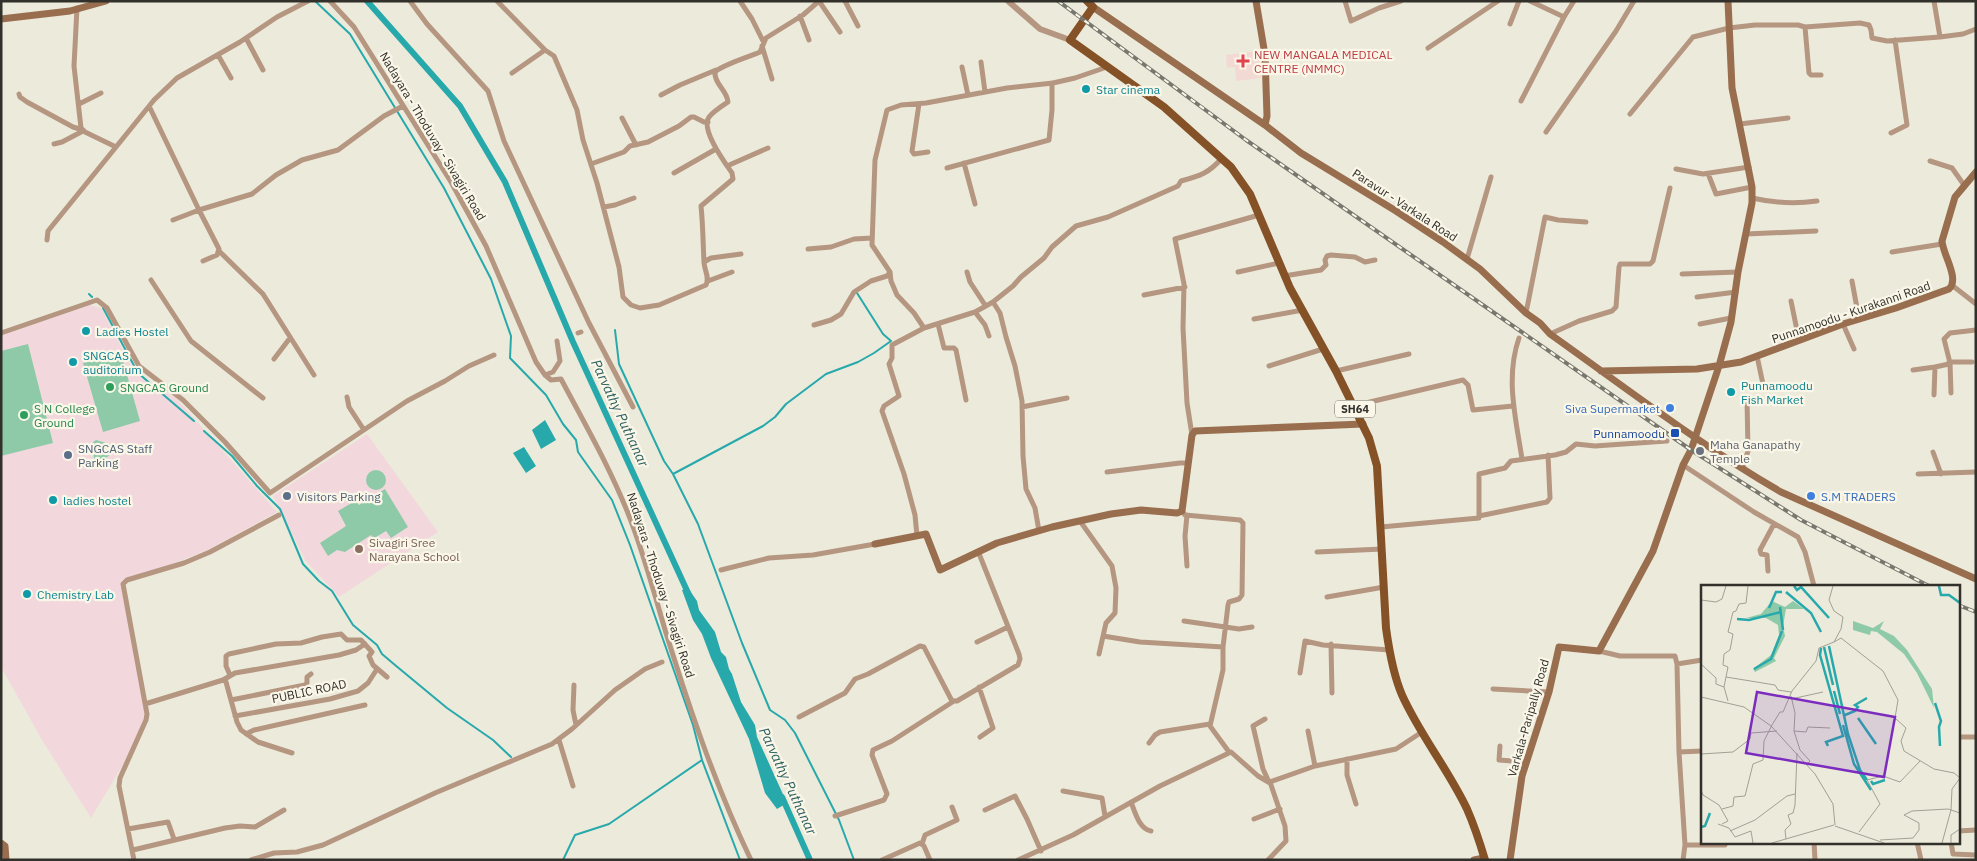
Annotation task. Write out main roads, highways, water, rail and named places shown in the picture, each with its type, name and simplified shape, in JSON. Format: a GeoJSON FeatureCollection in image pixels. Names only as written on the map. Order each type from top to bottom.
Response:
{"type":"FeatureCollection","features":[{"type":"Feature","properties":{"kind":"main road"},"geometry":{"type":"LineString","coordinates":[[1,20],[70,11],[106,1]]}},
{"type":"Feature","properties":{"kind":"main road"},"geometry":{"type":"LineString","coordinates":[[1256,1],[1264,55],[1267,116],[1265,125]]}},
{"type":"Feature","properties":{"kind":"main road"},"geometry":{"type":"LineString","coordinates":[[1694,437],[1719,366],[1731,318],[1752,198],[1749,167],[1732,88],[1728,1]]}},
{"type":"Feature","properties":{"kind":"main road","name":"Paravur - Varkala Road"},"geometry":{"type":"LineString","coordinates":[[1090,4],[1265,125],[1301,153],[1396,210],[1467,259],[1550,334],[1742,469],[1781,492],[1976,579]]}},
{"type":"Feature","properties":{"kind":"main road","name":"SH64"},"geometry":{"type":"LineString","coordinates":[[1090,4],[1070,40],[1164,107],[1231,167],[1250,194],[1284,276],[1364,424],[1377,466],[1389,650],[1401,693],[1466,809],[1484,859]]}},
{"type":"Feature","properties":{"kind":"main road","name":"Punnamoodu - Kurakanni Road"},"geometry":{"type":"LineString","coordinates":[[1601,371],[1697,369],[1741,362],[1859,318],[1948,290],[1953,286],[1953,278],[1942,244],[1956,193],[1976,172]]}},
{"type":"Feature","properties":{"kind":"main road"},"geometry":{"type":"LineString","coordinates":[[875,544],[926,534],[940,570],[997,543],[1080,521],[1141,510],[1184,513],[1187,463],[1192,435],[1195,431],[1364,424]]}},
{"type":"Feature","properties":{"kind":"main road","name":"Varkala-Paripally Road"},"geometry":{"type":"LineString","coordinates":[[1510,860],[1522,776],[1549,692],[1559,647],[1599,651],[1653,551],[1694,437]]}},
{"type":"Feature","properties":{"kind":"main road"},"geometry":{"type":"LineString","coordinates":[[1,842],[5,846],[6,860]]}},
{"type":"Feature","properties":{"kind":"main road"},"geometry":{"type":"LineString","coordinates":[[1474,860],[1484,859]]}},
{"type":"Feature","properties":{"kind":"water"},"geometry":{"type":"Polygon","coordinates":[[[545,420],[556,440],[541,449],[532,430],[545,420]]]}},
{"type":"Feature","properties":{"kind":"water"},"geometry":{"type":"Polygon","coordinates":[[[524,447],[536,466],[526,473],[513,453],[524,447]]]}},
{"type":"Feature","properties":{"kind":"water"},"geometry":{"type":"Polygon","coordinates":[[[688,588],[697,601],[699,610],[715,632],[721,652],[726,657],[741,702],[755,725],[757,737],[787,803],[777,809],[765,793],[749,739],[711,658],[702,634],[693,620],[682,590],[688,588]]]}},
{"type":"Feature","properties":{"kind":"waterway"},"geometry":{"type":"LineString","coordinates":[[315,1],[350,34],[444,188],[491,279],[511,336],[510,358],[546,395],[563,424],[576,440],[578,452],[612,500],[630,545],[693,725],[702,760],[740,860]]}},
{"type":"Feature","properties":{"kind":"waterway","name":"Parvathy Puthanar"},"geometry":{"type":"LineString","coordinates":[[367,1],[460,106],[505,182],[573,342],[689,595]]}},
{"type":"Feature","properties":{"kind":"waterway"},"geometry":{"type":"LineString","coordinates":[[854,860],[839,820],[795,733],[785,720],[770,710],[742,643],[698,524],[673,474],[763,426],[775,417],[786,404],[826,374],[858,362],[891,341],[883,334],[857,293]]}},
{"type":"Feature","properties":{"kind":"waterway"},"geometry":{"type":"LineString","coordinates":[[89,294],[92,297]]}},
{"type":"Feature","properties":{"kind":"waterway"},"geometry":{"type":"LineString","coordinates":[[103,308],[138,373],[194,421]]}},
{"type":"Feature","properties":{"kind":"waterway"},"geometry":{"type":"LineString","coordinates":[[615,330],[619,364],[664,461],[673,474]]}},
{"type":"Feature","properties":{"kind":"waterway"},"geometry":{"type":"LineString","coordinates":[[204,431],[232,456],[257,486],[280,509],[303,564],[319,581],[332,591],[353,625],[377,645],[382,654],[395,665],[447,708],[493,740],[511,757]]}},
{"type":"Feature","properties":{"kind":"waterway"},"geometry":{"type":"LineString","coordinates":[[563,860],[575,835],[609,824],[702,760]]}},
{"type":"Feature","properties":{"kind":"waterway","name":"Parvathy Puthanar"},"geometry":{"type":"LineString","coordinates":[[782,797],[810,860]]}},
{"type":"Feature","properties":{"kind":"railway"},"geometry":{"type":"LineString","coordinates":[[1058,1],[1246,140],[1691,450],[1801,520],[1927,585]]}},
{"type":"Feature","properties":{"kind":"railway"},"geometry":{"type":"LineString","coordinates":[[1960,606],[1976,612]]}},
{"type":"Feature","properties":{"kind":"place","name":"NEW MANGALA MEDICAL CENTRE (NMMC)"},"geometry":{"type":"Point","coordinates":[1243,61]}},
{"type":"Feature","properties":{"kind":"place","name":"Star cinema"},"geometry":{"type":"Point","coordinates":[1086,89]}},
{"type":"Feature","properties":{"kind":"place","name":"Ladies Hostel"},"geometry":{"type":"Point","coordinates":[86,331]}},
{"type":"Feature","properties":{"kind":"place","name":"SNGCAS auditorium"},"geometry":{"type":"Point","coordinates":[73,362]}},
{"type":"Feature","properties":{"kind":"place","name":"SNGCAS Ground"},"geometry":{"type":"Point","coordinates":[110,387]}},
{"type":"Feature","properties":{"kind":"place","name":"Punnamoodu Fish Market"},"geometry":{"type":"Point","coordinates":[1731,392]}},
{"type":"Feature","properties":{"kind":"place","name":"Siva Supermarket"},"geometry":{"type":"Point","coordinates":[1670,408]}},
{"type":"Feature","properties":{"kind":"place","name":"S N College Ground"},"geometry":{"type":"Point","coordinates":[24,415]}},
{"type":"Feature","properties":{"kind":"place","name":"Punnamoodu"},"geometry":{"type":"Point","coordinates":[1675,433]}},
{"type":"Feature","properties":{"kind":"place","name":"Maha Ganapathy Temple"},"geometry":{"type":"Point","coordinates":[1700,451]}},
{"type":"Feature","properties":{"kind":"place","name":"SNGCAS Staff Parking"},"geometry":{"type":"Point","coordinates":[68,455]}},
{"type":"Feature","properties":{"kind":"place","name":"Visitors Parking"},"geometry":{"type":"Point","coordinates":[287,496]}},
{"type":"Feature","properties":{"kind":"place","name":"S.M TRADERS"},"geometry":{"type":"Point","coordinates":[1811,496]}},
{"type":"Feature","properties":{"kind":"place","name":"ladies hostel"},"geometry":{"type":"Point","coordinates":[53,500]}},
{"type":"Feature","properties":{"kind":"place","name":"Sivagiri Sree Narayana School"},"geometry":{"type":"Point","coordinates":[359,549]}},
{"type":"Feature","properties":{"kind":"place","name":"Chemistry Lab"},"geometry":{"type":"Point","coordinates":[27,594]}}]}
